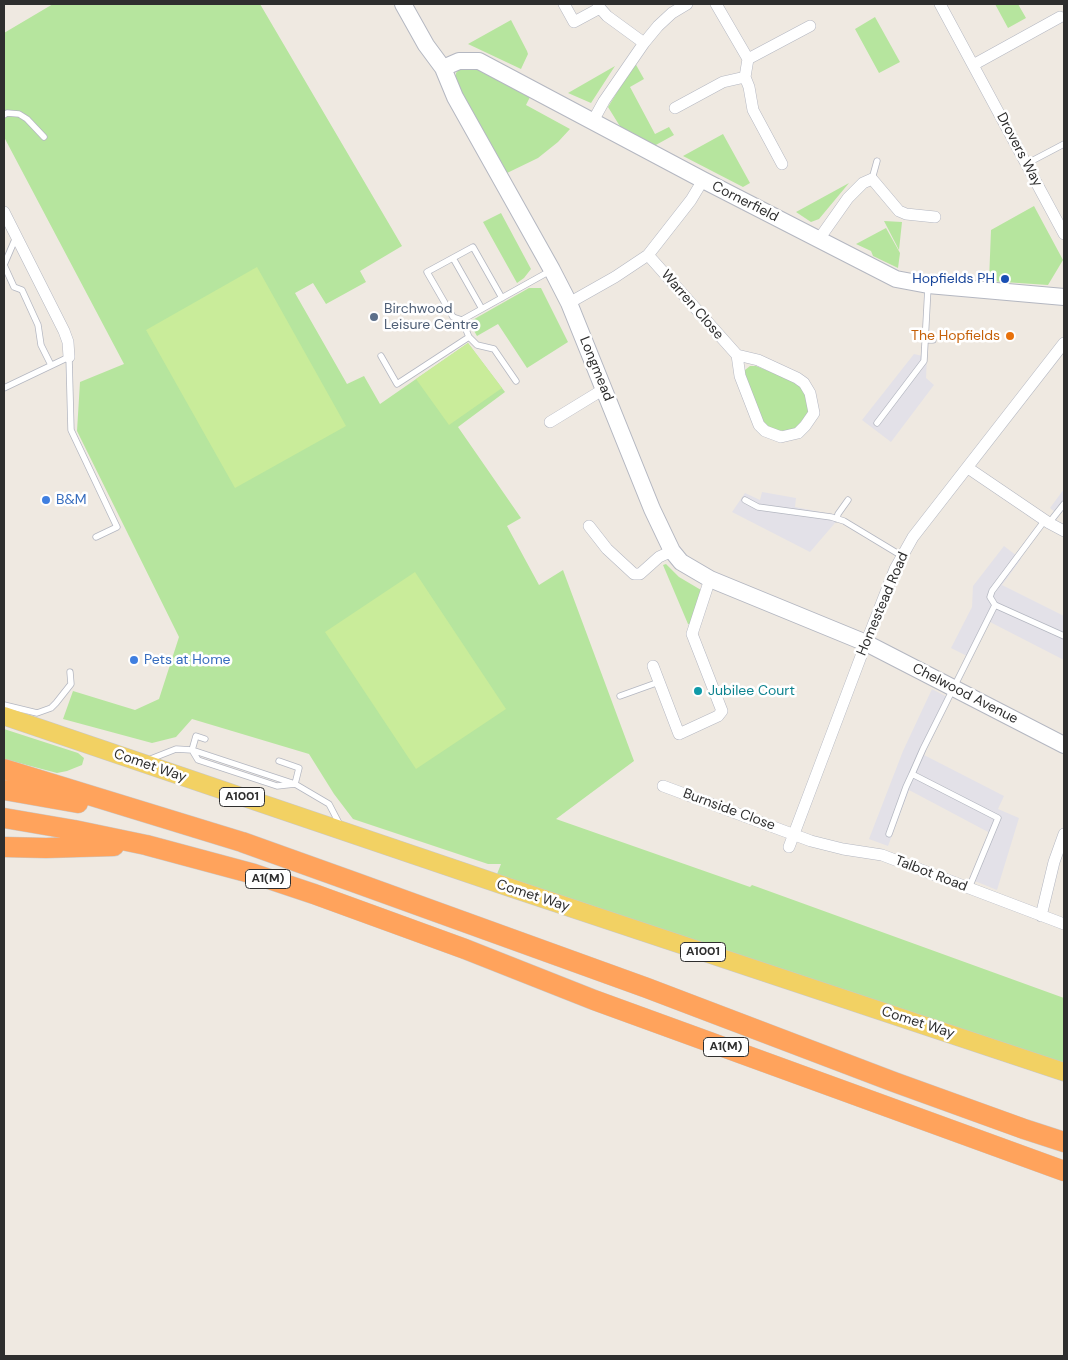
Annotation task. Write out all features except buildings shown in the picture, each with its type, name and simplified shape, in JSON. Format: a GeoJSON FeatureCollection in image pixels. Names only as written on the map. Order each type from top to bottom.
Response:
{"type":"FeatureCollection","features":[{"type":"Feature","properties":{"kind":"highway","name":"A1(M)"},"geometry":{"type":"LineString","coordinates":[[4,769],[242,842],[535,947],[894,1082],[1064,1142]]}},
{"type":"Feature","properties":{"kind":"highway","name":"A1(M)"},"geometry":{"type":"LineString","coordinates":[[4,790],[165,822],[242,842]]}},
{"type":"Feature","properties":{"kind":"highway","name":"A1(M)"},"geometry":{"type":"LineString","coordinates":[[4,818],[146,845],[254,874],[324,897],[603,1003],[741,1052],[1010,1153],[1064,1171]]}},
{"type":"Feature","properties":{"kind":"highway","name":"A1(M)"},"geometry":{"type":"LineString","coordinates":[[4,846],[46,848],[146,845]]}},
{"type":"Feature","properties":{"kind":"main road","name":"Comet Way"},"geometry":{"type":"LineString","coordinates":[[4,716],[508,888],[1064,1072]]}},
{"type":"Feature","properties":{"kind":"street","name":"Longmead"},"geometry":{"type":"LineString","coordinates":[[403,4],[426,45],[443,68],[455,97],[569,303],[652,509],[672,551],[681,562],[710,579],[866,643]]}},
{"type":"Feature","properties":{"kind":"street"},"geometry":{"type":"LineString","coordinates":[[564,4],[574,22],[599,6],[607,16],[644,43]]}},
{"type":"Feature","properties":{"kind":"street"},"geometry":{"type":"LineString","coordinates":[[593,121],[604,101],[644,43],[672,12],[687,4]]}},
{"type":"Feature","properties":{"kind":"street"},"geometry":{"type":"LineString","coordinates":[[716,4],[748,59],[745,76],[753,110],[782,164]]}},
{"type":"Feature","properties":{"kind":"street","name":"Drovers Way"},"geometry":{"type":"LineString","coordinates":[[940,4],[1064,234]]}},
{"type":"Feature","properties":{"kind":"street"},"geometry":{"type":"LineString","coordinates":[[973,65],[1060,17]]}},
{"type":"Feature","properties":{"kind":"street"},"geometry":{"type":"LineString","coordinates":[[748,59],[810,26]]}},
{"type":"Feature","properties":{"kind":"street","name":"Cornerfield"},"geometry":{"type":"LineString","coordinates":[[443,68],[459,61],[479,61],[703,180],[896,279],[928,285],[1064,297]]}},
{"type":"Feature","properties":{"kind":"street"},"geometry":{"type":"LineString","coordinates":[[675,108],[723,82],[745,76]]}},
{"type":"Feature","properties":{"kind":"street"},"geometry":{"type":"LineString","coordinates":[[818,239],[848,198],[863,183],[872,179],[899,211],[906,214],[935,217]]}},
{"type":"Feature","properties":{"kind":"street"},"geometry":{"type":"LineString","coordinates":[[569,303],[615,277],[648,255],[692,200],[703,180]]}},
{"type":"Feature","properties":{"kind":"street"},"geometry":{"type":"LineString","coordinates":[[4,212],[64,331],[68,342],[69,357]]}},
{"type":"Feature","properties":{"kind":"street","name":"Warren Close"},"geometry":{"type":"LineString","coordinates":[[648,255],[737,355]]}},
{"type":"Feature","properties":{"kind":"street","name":"Homestead Road"},"geometry":{"type":"LineString","coordinates":[[789,847],[866,643],[902,556],[913,537],[1064,342]]}},
{"type":"Feature","properties":{"kind":"street"},"geometry":{"type":"LineString","coordinates":[[737,355],[758,360],[804,383],[810,392],[814,413],[805,426],[798,432],[781,436],[765,431],[759,425],[740,376],[737,355]]}},
{"type":"Feature","properties":{"kind":"street"},"geometry":{"type":"LineString","coordinates":[[550,422],[604,389]]}},
{"type":"Feature","properties":{"kind":"street"},"geometry":{"type":"LineString","coordinates":[[968,468],[1064,531]]}},
{"type":"Feature","properties":{"kind":"street"},"geometry":{"type":"LineString","coordinates":[[589,526],[607,549],[634,574],[640,574],[660,557],[672,551]]}},
{"type":"Feature","properties":{"kind":"street"},"geometry":{"type":"LineString","coordinates":[[653,666],[679,734],[718,716],[722,711],[692,634],[710,579]]}},
{"type":"Feature","properties":{"kind":"street","name":"Chelwood Avenue"},"geometry":{"type":"LineString","coordinates":[[866,643],[1064,745]]}},
{"type":"Feature","properties":{"kind":"street","name":"Burnside Close"},"geometry":{"type":"LineString","coordinates":[[663,786],[794,834]]}},
{"type":"Feature","properties":{"kind":"street","name":"Talbot Road"},"geometry":{"type":"LineString","coordinates":[[794,834],[811,841],[843,849],[882,855],[1064,924]]}},
{"type":"Feature","properties":{"kind":"street"},"geometry":{"type":"LineString","coordinates":[[1041,916],[1054,862],[1064,834]]}},
{"type":"Feature","properties":{"kind":"lane"},"geometry":{"type":"LineString","coordinates":[[4,115],[7,113],[19,114],[27,119],[44,137]]}},
{"type":"Feature","properties":{"kind":"lane"},"geometry":{"type":"LineString","coordinates":[[1026,164],[1064,144]]}},
{"type":"Feature","properties":{"kind":"lane"},"geometry":{"type":"LineString","coordinates":[[872,179],[877,161]]}},
{"type":"Feature","properties":{"kind":"lane"},"geometry":{"type":"LineString","coordinates":[[16,237],[4,265],[14,287],[22,290],[38,325],[41,345],[51,365]]}},
{"type":"Feature","properties":{"kind":"lane"},"geometry":{"type":"LineString","coordinates":[[502,298],[473,247],[427,272],[454,318],[462,320],[502,298],[552,270]]}},
{"type":"Feature","properties":{"kind":"lane"},"geometry":{"type":"LineString","coordinates":[[453,258],[482,309]]}},
{"type":"Feature","properties":{"kind":"lane"},"geometry":{"type":"LineString","coordinates":[[877,423],[924,361],[928,285]]}},
{"type":"Feature","properties":{"kind":"lane"},"geometry":{"type":"LineString","coordinates":[[462,320],[469,337],[477,345],[494,349],[516,381]]}},
{"type":"Feature","properties":{"kind":"lane"},"geometry":{"type":"LineString","coordinates":[[381,356],[397,384],[469,337]]}},
{"type":"Feature","properties":{"kind":"lane"},"geometry":{"type":"LineString","coordinates":[[925,340],[933,340]]}},
{"type":"Feature","properties":{"kind":"lane"},"geometry":{"type":"LineString","coordinates":[[4,388],[69,357],[71,430],[117,527],[96,537]]}},
{"type":"Feature","properties":{"kind":"lane"},"geometry":{"type":"LineString","coordinates":[[745,500],[758,507],[837,519],[902,556]]}},
{"type":"Feature","properties":{"kind":"lane"},"geometry":{"type":"LineString","coordinates":[[837,519],[838,514],[848,500]]}},
{"type":"Feature","properties":{"kind":"lane"},"geometry":{"type":"LineString","coordinates":[[1064,504],[1047,521],[990,597],[995,605],[1064,636]]}},
{"type":"Feature","properties":{"kind":"lane"},"geometry":{"type":"LineString","coordinates":[[889,834],[922,749],[995,605]]}},
{"type":"Feature","properties":{"kind":"lane"},"geometry":{"type":"LineString","coordinates":[[4,705],[37,713],[51,708],[71,684],[70,672]]}},
{"type":"Feature","properties":{"kind":"lane"},"geometry":{"type":"LineString","coordinates":[[620,696],[659,682]]}},
{"type":"Feature","properties":{"kind":"lane"},"geometry":{"type":"LineString","coordinates":[[192,750],[196,736],[205,739]]}},
{"type":"Feature","properties":{"kind":"lane"},"geometry":{"type":"LineString","coordinates":[[142,763],[157,755],[176,749],[192,750],[295,784],[329,804],[342,830]]}},
{"type":"Feature","properties":{"kind":"lane"},"geometry":{"type":"LineString","coordinates":[[279,761],[299,768],[295,784]]}},
{"type":"Feature","properties":{"kind":"lane"},"geometry":{"type":"LineString","coordinates":[[912,774],[998,818],[969,888]]}},
{"type":"Feature","properties":{"kind":"shaded area"},"geometry":{"type":"Polygon","coordinates":[[[914,354],[927,357],[926,378],[934,385],[891,442],[862,420],[914,354]]]}},
{"type":"Feature","properties":{"kind":"shaded area"},"geometry":{"type":"Polygon","coordinates":[[[1064,489],[1064,509],[1059,515],[1050,508],[1064,489]]]}},
{"type":"Feature","properties":{"kind":"shaded area"},"geometry":{"type":"Polygon","coordinates":[[[762,492],[796,498],[795,507],[841,516],[810,552],[732,512],[745,493],[760,500],[762,492]]]}},
{"type":"Feature","properties":{"kind":"shaded area"},"geometry":{"type":"Polygon","coordinates":[[[1004,546],[1021,559],[1002,585],[1064,616],[1064,660],[990,622],[971,658],[951,648],[972,607],[973,586],[1004,546]]]}},
{"type":"Feature","properties":{"kind":"shaded area"},"geometry":{"type":"Polygon","coordinates":[[[932,689],[951,699],[924,755],[1004,796],[998,809],[1019,818],[997,890],[970,879],[990,833],[909,790],[888,846],[869,839],[903,751],[932,689]]]}},
{"type":"Feature","properties":{"kind":"green space"},"geometry":{"type":"Polygon","coordinates":[[[53,4],[260,4],[402,246],[360,271],[366,282],[326,304],[313,283],[295,293],[347,384],[364,376],[380,404],[468,343],[505,392],[458,427],[521,518],[507,526],[539,585],[563,570],[634,761],[556,819],[750,887],[752,885],[1064,998],[1064,1064],[497,874],[501,864],[488,864],[353,819],[334,794],[309,754],[192,719],[176,737],[152,743],[63,719],[73,691],[135,710],[159,699],[179,637],[77,431],[80,382],[124,364],[4,137],[4,33],[53,4]]]}},
{"type":"Feature","properties":{"kind":"green space"},"geometry":{"type":"Polygon","coordinates":[[[995,4],[1018,4],[1026,18],[1008,28],[995,4]]]}},
{"type":"Feature","properties":{"kind":"green space"},"geometry":{"type":"Polygon","coordinates":[[[875,17],[900,62],[879,73],[855,29],[875,17]]]}},
{"type":"Feature","properties":{"kind":"green space"},"geometry":{"type":"Polygon","coordinates":[[[511,20],[528,54],[521,69],[468,44],[511,20]]]}},
{"type":"Feature","properties":{"kind":"green space"},"geometry":{"type":"Polygon","coordinates":[[[635,63],[644,79],[630,87],[655,134],[669,127],[674,135],[654,146],[621,128],[608,107],[635,63]]]}},
{"type":"Feature","properties":{"kind":"green space"},"geometry":{"type":"Polygon","coordinates":[[[471,66],[530,97],[526,105],[570,129],[558,142],[538,158],[505,174],[455,80],[459,69],[471,66]]]}},
{"type":"Feature","properties":{"kind":"green space"},"geometry":{"type":"Polygon","coordinates":[[[615,66],[591,103],[568,93],[615,66]]]}},
{"type":"Feature","properties":{"kind":"green space"},"geometry":{"type":"Polygon","coordinates":[[[723,134],[750,183],[743,187],[683,156],[723,134]]]}},
{"type":"Feature","properties":{"kind":"green space"},"geometry":{"type":"Polygon","coordinates":[[[849,183],[819,219],[811,222],[796,212],[849,183]]]}},
{"type":"Feature","properties":{"kind":"green space"},"geometry":{"type":"Polygon","coordinates":[[[1034,206],[1063,260],[1048,285],[989,281],[991,230],[1034,206]]]}},
{"type":"Feature","properties":{"kind":"green space"},"geometry":{"type":"Polygon","coordinates":[[[501,213],[531,269],[517,283],[483,222],[501,213]]]}},
{"type":"Feature","properties":{"kind":"green space"},"geometry":{"type":"Polygon","coordinates":[[[884,221],[902,222],[899,250],[884,221]]]}},
{"type":"Feature","properties":{"kind":"green space"},"geometry":{"type":"Polygon","coordinates":[[[886,228],[900,253],[898,268],[873,256],[871,251],[856,244],[886,228]]]}},
{"type":"Feature","properties":{"kind":"green space"},"geometry":{"type":"Polygon","coordinates":[[[257,267],[346,426],[235,488],[146,330],[257,267]]]}},
{"type":"Feature","properties":{"kind":"green space"},"geometry":{"type":"Polygon","coordinates":[[[529,288],[541,288],[568,342],[527,368],[498,324],[477,336],[469,322],[529,288]]]}},
{"type":"Feature","properties":{"kind":"green space"},"geometry":{"type":"Polygon","coordinates":[[[468,343],[502,388],[449,425],[416,379],[468,343]]]}},
{"type":"Feature","properties":{"kind":"green space"},"geometry":{"type":"Polygon","coordinates":[[[750,366],[756,366],[798,383],[809,401],[808,413],[795,429],[786,431],[774,430],[765,424],[759,416],[745,376],[745,370],[750,366]]]}},
{"type":"Feature","properties":{"kind":"green space"},"geometry":{"type":"Polygon","coordinates":[[[666,564],[679,577],[701,590],[691,625],[688,624],[663,565],[666,564]]]}},
{"type":"Feature","properties":{"kind":"green space"},"geometry":{"type":"Polygon","coordinates":[[[415,572],[506,709],[416,769],[325,632],[415,572]]]}},
{"type":"Feature","properties":{"kind":"green space"},"geometry":{"type":"Polygon","coordinates":[[[4,729],[78,753],[84,758],[82,765],[57,773],[4,759],[4,729]]]}},
{"type":"Feature","properties":{"kind":"place","name":"Hopfields PH"},"geometry":{"type":"Point","coordinates":[1005,279]}},
{"type":"Feature","properties":{"kind":"place","name":"Birchwood Leisure Centre"},"geometry":{"type":"Point","coordinates":[374,317]}},
{"type":"Feature","properties":{"kind":"place","name":"The Hopfields"},"geometry":{"type":"Point","coordinates":[1010,336]}},
{"type":"Feature","properties":{"kind":"place","name":"B&M"},"geometry":{"type":"Point","coordinates":[46,500]}},
{"type":"Feature","properties":{"kind":"place","name":"Pets at Home"},"geometry":{"type":"Point","coordinates":[134,660]}},
{"type":"Feature","properties":{"kind":"place","name":"Jubilee Court"},"geometry":{"type":"Point","coordinates":[698,691]}}]}
